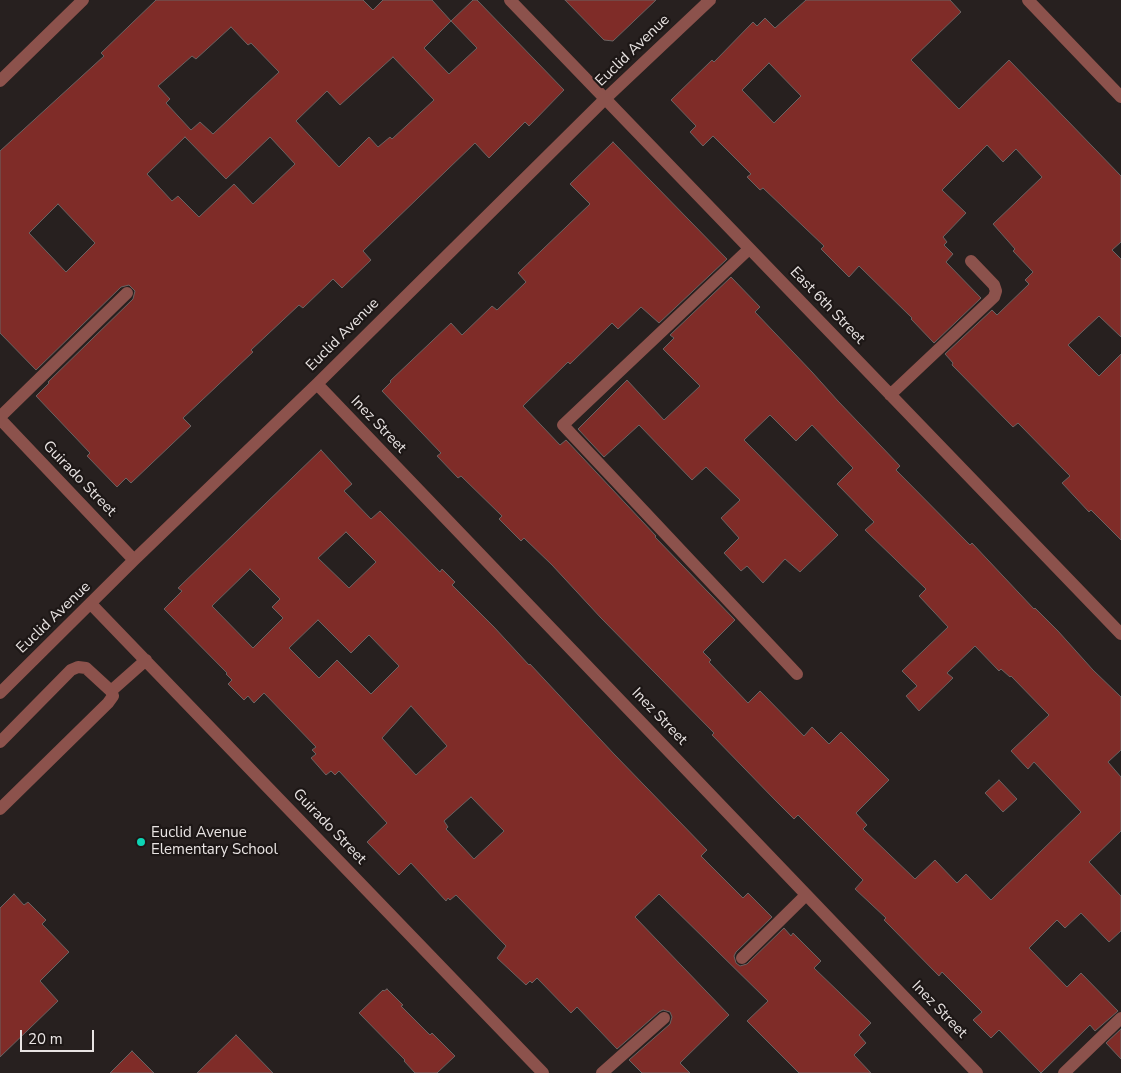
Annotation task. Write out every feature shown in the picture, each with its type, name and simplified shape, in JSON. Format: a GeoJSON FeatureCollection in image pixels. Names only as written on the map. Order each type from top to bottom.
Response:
{"type":"FeatureCollection","features":[{"type":"Feature","properties":{"kind":"street"},"geometry":{"type":"LineString","coordinates":[[0,81],[83,0]]}},
{"type":"Feature","properties":{"kind":"street","name":"East 6th Street"},"geometry":{"type":"LineString","coordinates":[[510,0],[1121,634]]}},
{"type":"Feature","properties":{"kind":"street","name":"Euclid Avenue"},"geometry":{"type":"LineString","coordinates":[[0,692],[317,384],[605,99],[710,0]]}},
{"type":"Feature","properties":{"kind":"street"},"geometry":{"type":"LineString","coordinates":[[1028,0],[1121,97]]}},
{"type":"Feature","properties":{"kind":"street"},"geometry":{"type":"LineString","coordinates":[[749,249],[563,425],[798,674]]}},
{"type":"Feature","properties":{"kind":"street"},"geometry":{"type":"LineString","coordinates":[[890,395],[994,297],[996,291],[994,285],[971,262]]}},
{"type":"Feature","properties":{"kind":"street"},"geometry":{"type":"LineString","coordinates":[[0,418],[127,293]]}},
{"type":"Feature","properties":{"kind":"street","name":"Inez Street"},"geometry":{"type":"LineString","coordinates":[[317,384],[977,1073]]}},
{"type":"Feature","properties":{"kind":"street","name":"Guirado Street"},"geometry":{"type":"LineString","coordinates":[[0,418],[134,560]]}},
{"type":"Feature","properties":{"kind":"street","name":"Guirado Street"},"geometry":{"type":"LineString","coordinates":[[92,604],[543,1073]]}},
{"type":"Feature","properties":{"kind":"street"},"geometry":{"type":"LineString","coordinates":[[111,692],[146,660]]}},
{"type":"Feature","properties":{"kind":"street"},"geometry":{"type":"LineString","coordinates":[[0,742],[71,670],[78,667],[86,668],[111,692],[112,696],[108,704],[0,809]]}},
{"type":"Feature","properties":{"kind":"street"},"geometry":{"type":"LineString","coordinates":[[742,958],[806,895]]}},
{"type":"Feature","properties":{"kind":"street"},"geometry":{"type":"LineString","coordinates":[[602,1073],[664,1018]]}},
{"type":"Feature","properties":{"kind":"street"},"geometry":{"type":"LineString","coordinates":[[1064,1073],[1121,1018]]}},
{"type":"Feature","properties":{"kind":"building"},"geometry":{"type":"Polygon","coordinates":[[[156,0],[363,0],[373,10],[383,0],[432,0],[451,21],[473,0],[477,0],[564,90],[529,126],[525,122],[489,158],[475,143],[363,251],[371,260],[342,288],[333,279],[303,308],[299,305],[251,350],[253,352],[183,418],[191,426],[131,483],[126,478],[117,487],[87,456],[90,453],[36,396],[133,299],[135,291],[129,285],[121,287],[36,370],[0,333],[0,151],[104,56],[101,53],[156,0]],[[451,21],[424,48],[449,74],[477,48],[451,21]],[[231,27],[196,59],[192,56],[158,86],[170,99],[166,103],[191,130],[200,122],[213,134],[279,72],[251,43],[248,45],[231,27]],[[393,57],[340,105],[327,91],[296,121],[339,167],[369,137],[378,147],[390,137],[392,139],[434,100],[393,57]],[[185,137],[147,174],[172,201],[178,196],[199,217],[234,184],[253,204],[295,164],[270,137],[226,179],[185,137]],[[58,204],[29,233],[66,272],[95,243],[58,204]]]}},
{"type":"Feature","properties":{"kind":"building"},"geometry":{"type":"Polygon","coordinates":[[[565,0],[656,0],[613,41],[604,40],[565,0]]]}},
{"type":"Feature","properties":{"kind":"building"},"geometry":{"type":"Polygon","coordinates":[[[806,0],[950,0],[961,12],[911,60],[959,109],[1009,60],[1121,176],[1121,242],[1112,250],[1121,259],[1121,337],[1099,316],[1068,345],[1099,376],[1121,354],[1121,540],[1091,510],[1089,512],[1062,483],[1070,476],[1018,423],[1013,427],[952,365],[953,363],[945,354],[992,310],[997,315],[1029,284],[1025,280],[1033,272],[1013,251],[1015,249],[993,224],[1042,177],[1016,149],[1003,162],[987,145],[942,190],[966,213],[943,237],[947,242],[944,245],[953,254],[946,262],[981,298],[934,343],[912,318],[859,266],[849,277],[821,249],[824,246],[763,188],[760,190],[747,177],[751,174],[713,136],[703,146],[690,132],[696,126],[671,100],[712,60],[714,62],[753,22],[757,26],[765,18],[775,28],[806,0]],[[769,63],[742,90],[774,123],[801,96],[769,63]]]}},
{"type":"Feature","properties":{"kind":"building"},"geometry":{"type":"Polygon","coordinates":[[[613,142],[727,259],[659,323],[641,307],[618,329],[612,323],[523,406],[560,445],[566,440],[655,537],[735,620],[703,652],[711,660],[709,662],[748,703],[760,691],[804,736],[812,727],[829,744],[841,732],[889,780],[856,813],[867,825],[863,829],[915,879],[935,860],[957,883],[966,874],[991,900],[1081,812],[1034,762],[1028,769],[1011,751],[1049,715],[1011,676],[1001,669],[999,671],[975,646],[947,673],[953,678],[919,711],[906,696],[917,686],[902,671],[948,627],[919,596],[926,589],[865,530],[874,522],[837,484],[853,468],[812,425],[796,441],[770,415],[744,440],[838,535],[800,572],[785,559],[763,583],[747,566],[741,571],[724,553],[739,538],[721,518],[740,500],[706,467],[692,480],[639,425],[604,457],[578,429],[627,380],[664,420],[700,386],[663,349],[674,338],[670,335],[731,277],[760,307],[755,312],[900,466],[896,470],[970,545],[972,543],[1121,697],[1121,750],[1108,762],[1121,777],[1121,831],[1089,862],[1121,896],[1121,931],[1109,942],[1081,913],[1065,928],[1057,920],[1029,948],[1067,987],[1081,973],[1118,1011],[1095,1031],[1090,1025],[1041,1073],[999,1030],[991,1038],[973,1020],[982,1012],[942,972],[939,976],[884,920],[886,918],[855,889],[863,880],[798,815],[794,819],[552,565],[524,538],[521,541],[499,519],[502,516],[461,476],[458,478],[437,456],[441,453],[382,391],[390,381],[451,323],[462,335],[492,306],[497,310],[526,282],[518,273],[590,204],[570,184],[613,142]]]}},
{"type":"Feature","properties":{"kind":"building"},"geometry":{"type":"Polygon","coordinates":[[[321,450],[352,484],[344,491],[371,519],[380,511],[440,572],[442,569],[455,582],[452,585],[707,850],[701,856],[743,898],[748,893],[772,917],[736,952],[734,956],[736,963],[740,966],[747,964],[784,928],[791,936],[793,933],[821,961],[814,968],[871,1023],[859,1035],[866,1043],[854,1055],[871,1073],[799,1073],[747,1021],[768,1001],[659,894],[635,917],[729,1015],[680,1063],[690,1073],[642,1073],[629,1060],[670,1024],[672,1017],[670,1012],[663,1010],[659,1012],[617,1049],[577,1007],[571,1013],[537,978],[532,983],[530,981],[526,985],[497,958],[506,946],[456,895],[450,900],[448,898],[446,901],[411,863],[399,875],[367,842],[387,823],[339,771],[335,775],[331,771],[326,775],[311,758],[316,754],[312,750],[316,747],[264,693],[254,703],[248,696],[244,700],[228,684],[232,680],[227,673],[164,609],[182,591],[178,588],[321,450]],[[346,532],[318,558],[349,588],[376,562],[346,532]],[[250,569],[212,606],[253,648],[283,618],[272,607],[280,599],[250,569]],[[318,620],[289,648],[319,678],[337,660],[371,694],[399,666],[369,635],[351,653],[318,620]],[[411,706],[382,738],[416,775],[447,746],[411,706]],[[471,797],[444,821],[448,827],[446,829],[474,859],[504,831],[471,797]]]}},
{"type":"Feature","properties":{"kind":"building"},"geometry":{"type":"Polygon","coordinates":[[[999,780],[1017,799],[1003,812],[985,793],[999,780]]]}},
{"type":"Feature","properties":{"kind":"building"},"geometry":{"type":"Polygon","coordinates":[[[14,894],[24,905],[28,902],[46,920],[42,924],[69,952],[40,981],[58,1001],[0,1057],[0,908],[14,894]]]}},
{"type":"Feature","properties":{"kind":"building"},"geometry":{"type":"Polygon","coordinates":[[[387,989],[430,1035],[432,1033],[455,1056],[437,1073],[415,1073],[405,1060],[359,1013],[383,990],[387,989]]]}},
{"type":"Feature","properties":{"kind":"building"},"geometry":{"type":"Polygon","coordinates":[[[1121,1029],[1121,1059],[1106,1043],[1121,1029]]]}},
{"type":"Feature","properties":{"kind":"building"},"geometry":{"type":"Polygon","coordinates":[[[236,1035],[273,1073],[197,1073],[236,1035]]]}},
{"type":"Feature","properties":{"kind":"building"},"geometry":{"type":"Polygon","coordinates":[[[132,1051],[154,1073],[110,1073],[132,1051]]]}},
{"type":"Feature","properties":{"kind":"place","name":"Euclid Avenue Elementary School"},"geometry":{"type":"Point","coordinates":[141,842]}}]}
